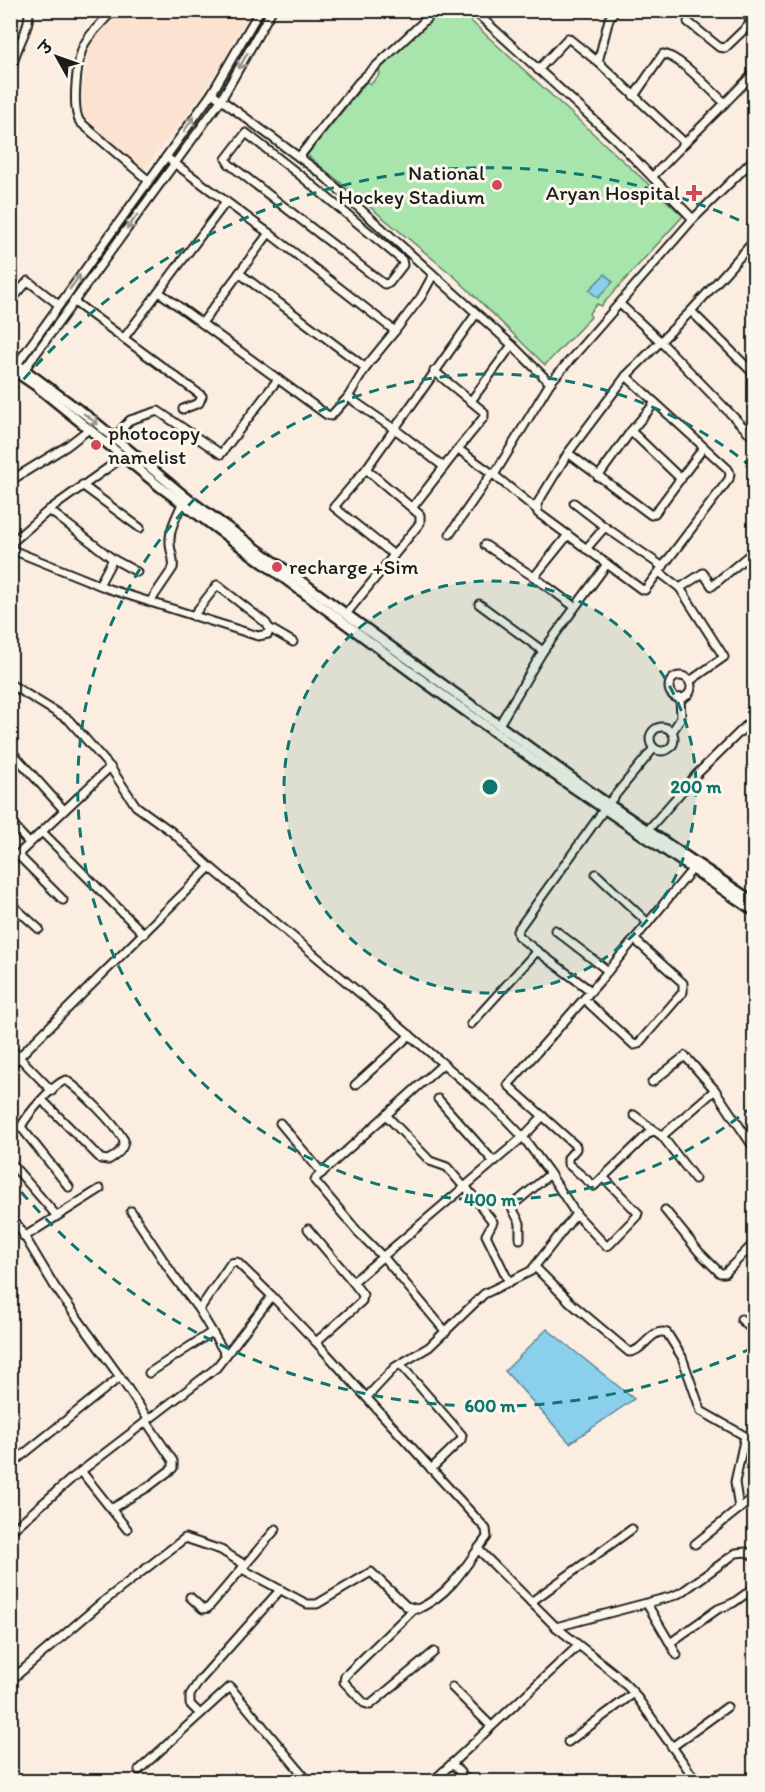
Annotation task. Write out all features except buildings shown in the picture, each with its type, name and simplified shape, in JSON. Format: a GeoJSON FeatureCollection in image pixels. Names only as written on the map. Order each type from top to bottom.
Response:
{"type":"FeatureCollection","features":[{"type":"Feature","properties":{"kind":"street"},"geometry":{"type":"LineString","coordinates":[[10,131],[12,70],[14,58],[28,24],[29,10]]}},
{"type":"Feature","properties":{"kind":"street"},"geometry":{"type":"LineString","coordinates":[[113,10],[85,42],[75,87],[76,114],[80,122],[149,181]]}},
{"type":"Feature","properties":{"kind":"street"},"geometry":{"type":"LineString","coordinates":[[16,365],[212,93],[260,10]]}},
{"type":"Feature","properties":{"kind":"street"},"geometry":{"type":"LineString","coordinates":[[16,365],[73,301],[221,100],[272,10]]}},
{"type":"Feature","properties":{"kind":"street"},"geometry":{"type":"LineString","coordinates":[[299,157],[359,82],[436,10]]}},
{"type":"Feature","properties":{"kind":"street"},"geometry":{"type":"LineString","coordinates":[[473,10],[615,139],[693,219]]}},
{"type":"Feature","properties":{"kind":"street"},"geometry":{"type":"LineString","coordinates":[[598,62],[609,19],[615,10]]}},
{"type":"Feature","properties":{"kind":"street"},"geometry":{"type":"LineString","coordinates":[[688,22],[719,47],[725,48],[751,23],[741,10]]}},
{"type":"Feature","properties":{"kind":"street"},"geometry":{"type":"LineString","coordinates":[[538,70],[568,38],[598,62],[685,143]]}},
{"type":"Feature","properties":{"kind":"street"},"geometry":{"type":"LineString","coordinates":[[634,96],[661,55],[666,54],[724,103]]}},
{"type":"Feature","properties":{"kind":"street"},"geometry":{"type":"LineString","coordinates":[[652,177],[754,73]]}},
{"type":"Feature","properties":{"kind":"street"},"geometry":{"type":"LineString","coordinates":[[212,93],[309,165],[512,345],[550,383]]}},
{"type":"Feature","properties":{"kind":"street"},"geometry":{"type":"LineString","coordinates":[[246,133],[301,176],[402,261],[403,265],[389,283],[384,284],[229,164],[226,159],[246,133]]}},
{"type":"Feature","properties":{"kind":"street"},"geometry":{"type":"LineString","coordinates":[[166,158],[395,331]]}},
{"type":"Feature","properties":{"kind":"street"},"geometry":{"type":"LineString","coordinates":[[450,534],[494,474],[550,383],[693,219],[754,159]]}},
{"type":"Feature","properties":{"kind":"street"},"geometry":{"type":"LineString","coordinates":[[301,176],[309,165]]}},
{"type":"Feature","properties":{"kind":"street"},"geometry":{"type":"LineString","coordinates":[[124,338],[226,202]]}},
{"type":"Feature","properties":{"kind":"street"},"geometry":{"type":"LineString","coordinates":[[202,323],[268,233]]}},
{"type":"Feature","properties":{"kind":"street"},"geometry":{"type":"LineString","coordinates":[[536,509],[568,453],[626,376],[691,311],[754,241]]}},
{"type":"Feature","properties":{"kind":"street"},"geometry":{"type":"LineString","coordinates":[[239,273],[366,368]]}},
{"type":"Feature","properties":{"kind":"street"},"geometry":{"type":"LineString","coordinates":[[159,292],[327,416],[331,416],[348,397],[366,368],[421,297],[433,275]]}},
{"type":"Feature","properties":{"kind":"street"},"geometry":{"type":"LineString","coordinates":[[10,302],[28,281],[59,305]]}},
{"type":"Feature","properties":{"kind":"street"},"geometry":{"type":"LineString","coordinates":[[73,301],[202,396],[199,403],[183,409]]}},
{"type":"Feature","properties":{"kind":"street"},"geometry":{"type":"LineString","coordinates":[[620,304],[660,341],[754,438]]}},
{"type":"Feature","properties":{"kind":"street"},"geometry":{"type":"LineString","coordinates":[[691,311],[754,373]]}},
{"type":"Feature","properties":{"kind":"street"},"geometry":{"type":"LineString","coordinates":[[394,555],[334,507],[366,468],[476,314]]}},
{"type":"Feature","properties":{"kind":"street"},"geometry":{"type":"LineString","coordinates":[[471,401],[512,345]]}},
{"type":"Feature","properties":{"kind":"street"},"geometry":{"type":"LineString","coordinates":[[16,365],[89,429],[182,504],[410,671],[695,866],[754,902]]}},
{"type":"Feature","properties":{"kind":"street"},"geometry":{"type":"LineString","coordinates":[[16,365],[115,437],[187,498],[499,725],[606,806],[648,830],[735,899],[754,911]]}},
{"type":"Feature","properties":{"kind":"street"},"geometry":{"type":"LineString","coordinates":[[412,508],[484,417],[484,411],[434,371]]}},
{"type":"Feature","properties":{"kind":"street"},"geometry":{"type":"LineString","coordinates":[[458,449],[494,474],[538,513],[586,549],[641,589],[648,588],[730,476],[728,469],[626,376]]}},
{"type":"Feature","properties":{"kind":"street"},"geometry":{"type":"LineString","coordinates":[[115,437],[130,420],[158,411],[221,454],[278,379]]}},
{"type":"Feature","properties":{"kind":"street"},"geometry":{"type":"LineString","coordinates":[[348,397],[444,467]]}},
{"type":"Feature","properties":{"kind":"street"},"geometry":{"type":"LineString","coordinates":[[598,477],[631,431],[655,403]]}},
{"type":"Feature","properties":{"kind":"street"},"geometry":{"type":"LineString","coordinates":[[10,481],[67,446],[89,429]]}},
{"type":"Feature","properties":{"kind":"street"},"geometry":{"type":"LineString","coordinates":[[631,431],[681,479]]}},
{"type":"Feature","properties":{"kind":"street"},"geometry":{"type":"LineString","coordinates":[[568,453],[651,515],[655,513],[704,447]]}},
{"type":"Feature","properties":{"kind":"street"},"geometry":{"type":"LineString","coordinates":[[10,544],[48,510],[123,457]]}},
{"type":"Feature","properties":{"kind":"street"},"geometry":{"type":"LineString","coordinates":[[346,614],[420,523],[420,515],[366,468]]}},
{"type":"Feature","properties":{"kind":"street"},"geometry":{"type":"LineString","coordinates":[[82,485],[140,528]]}},
{"type":"Feature","properties":{"kind":"street"},"geometry":{"type":"LineString","coordinates":[[574,503],[661,569],[680,588],[724,657],[690,681]]}},
{"type":"Feature","properties":{"kind":"street"},"geometry":{"type":"LineString","coordinates":[[150,602],[173,568],[174,562],[169,542],[182,504]]}},
{"type":"Feature","properties":{"kind":"street"},"geometry":{"type":"LineString","coordinates":[[48,510],[113,559],[137,572]]}},
{"type":"Feature","properties":{"kind":"street"},"geometry":{"type":"LineString","coordinates":[[586,549],[605,527]]}},
{"type":"Feature","properties":{"kind":"street"},"geometry":{"type":"LineString","coordinates":[[534,576],[568,535]]}},
{"type":"Feature","properties":{"kind":"street"},"geometry":{"type":"LineString","coordinates":[[485,545],[534,576],[575,608]]}},
{"type":"Feature","properties":{"kind":"street"},"geometry":{"type":"LineString","coordinates":[[10,549],[99,585],[258,636],[268,634],[269,628]]}},
{"type":"Feature","properties":{"kind":"street"},"geometry":{"type":"LineString","coordinates":[[680,588],[703,573],[712,586],[754,551]]}},
{"type":"Feature","properties":{"kind":"street"},"geometry":{"type":"LineString","coordinates":[[99,585],[113,559]]}},
{"type":"Feature","properties":{"kind":"street"},"geometry":{"type":"LineString","coordinates":[[499,725],[543,651],[607,564]]}},
{"type":"Feature","properties":{"kind":"street"},"geometry":{"type":"LineString","coordinates":[[193,616],[217,585],[269,628],[293,642]]}},
{"type":"Feature","properties":{"kind":"street"},"geometry":{"type":"LineString","coordinates":[[479,604],[543,651]]}},
{"type":"Feature","properties":{"kind":"street"},"geometry":{"type":"LineString","coordinates":[[679,676],[686,677],[691,686],[689,693],[680,698],[671,692],[670,682],[679,676]]}},
{"type":"Feature","properties":{"kind":"street"},"geometry":{"type":"LineString","coordinates":[[11,686],[69,720],[110,767],[136,806],[172,832],[210,867],[500,1112],[523,1137],[576,1214],[606,1246],[637,1216],[637,1210],[604,1178]]}},
{"type":"Feature","properties":{"kind":"street"},"geometry":{"type":"LineString","coordinates":[[672,732],[681,718],[680,698]]}},
{"type":"Feature","properties":{"kind":"street"},"geometry":{"type":"LineString","coordinates":[[648,830],[696,775],[754,718]]}},
{"type":"Feature","properties":{"kind":"street"},"geometry":{"type":"LineString","coordinates":[[665,727],[672,732],[674,739],[668,749],[661,751],[654,748],[650,741],[654,730],[665,727]]}},
{"type":"Feature","properties":{"kind":"street"},"geometry":{"type":"LineString","coordinates":[[591,991],[518,936],[517,931],[606,806],[654,748]]}},
{"type":"Feature","properties":{"kind":"street"},"geometry":{"type":"LineString","coordinates":[[10,750],[64,810]]}},
{"type":"Feature","properties":{"kind":"street"},"geometry":{"type":"LineString","coordinates":[[10,862],[110,767]]}},
{"type":"Feature","properties":{"kind":"street"},"geometry":{"type":"LineString","coordinates":[[10,822],[29,843]]}},
{"type":"Feature","properties":{"kind":"street"},"geometry":{"type":"LineString","coordinates":[[42,832],[144,934]]}},
{"type":"Feature","properties":{"kind":"street"},"geometry":{"type":"LineString","coordinates":[[18,855],[63,900]]}},
{"type":"Feature","properties":{"kind":"street"},"geometry":{"type":"LineString","coordinates":[[655,1131],[650,1132],[594,1186],[568,1164],[568,1158],[576,1146],[508,1085],[591,991],[695,866]]}},
{"type":"Feature","properties":{"kind":"street"},"geometry":{"type":"LineString","coordinates":[[10,1066],[210,867]]}},
{"type":"Feature","properties":{"kind":"street"},"geometry":{"type":"LineString","coordinates":[[596,874],[648,923]]}},
{"type":"Feature","properties":{"kind":"street"},"geometry":{"type":"LineString","coordinates":[[10,903],[39,929]]}},
{"type":"Feature","properties":{"kind":"street"},"geometry":{"type":"LineString","coordinates":[[555,930],[608,971]]}},
{"type":"Feature","properties":{"kind":"street"},"geometry":{"type":"LineString","coordinates":[[584,999],[634,1045],[638,1044],[682,992],[683,983],[634,939]]}},
{"type":"Feature","properties":{"kind":"street"},"geometry":{"type":"LineString","coordinates":[[471,1024],[537,951]]}},
{"type":"Feature","properties":{"kind":"street"},"geometry":{"type":"LineString","coordinates":[[355,1085],[410,1035]]}},
{"type":"Feature","properties":{"kind":"street"},"geometry":{"type":"LineString","coordinates":[[10,1048],[52,1090]]}},
{"type":"Feature","properties":{"kind":"street"},"geometry":{"type":"LineString","coordinates":[[652,1082],[685,1056],[715,1090],[754,1148]]}},
{"type":"Feature","properties":{"kind":"street"},"geometry":{"type":"LineString","coordinates":[[443,1064],[316,1178],[316,1185],[383,1257],[446,1332]]}},
{"type":"Feature","properties":{"kind":"street"},"geometry":{"type":"LineString","coordinates":[[42,1100],[101,1159],[108,1160],[120,1151],[124,1142],[123,1137],[74,1086],[63,1080],[52,1090],[42,1100],[21,1125],[69,1187]]}},
{"type":"Feature","properties":{"kind":"street"},"geometry":{"type":"LineString","coordinates":[[662,1136],[715,1090]]}},
{"type":"Feature","properties":{"kind":"street"},"geometry":{"type":"LineString","coordinates":[[438,1099],[494,1161]]}},
{"type":"Feature","properties":{"kind":"street"},"geometry":{"type":"LineString","coordinates":[[386,1115],[430,1161],[447,1167],[493,1222],[486,1235],[509,1282]]}},
{"type":"Feature","properties":{"kind":"street"},"geometry":{"type":"LineString","coordinates":[[634,1115],[662,1136],[695,1179]]}},
{"type":"Feature","properties":{"kind":"street"},"geometry":{"type":"LineString","coordinates":[[353,1282],[523,1137],[543,1116]]}},
{"type":"Feature","properties":{"kind":"street"},"geometry":{"type":"LineString","coordinates":[[280,1123],[322,1173]]}},
{"type":"Feature","properties":{"kind":"street"},"geometry":{"type":"LineString","coordinates":[[10,1162],[56,1215]]}},
{"type":"Feature","properties":{"kind":"street"},"geometry":{"type":"LineString","coordinates":[[520,1239],[520,1223],[512,1208],[550,1174]]}},
{"type":"Feature","properties":{"kind":"street"},"geometry":{"type":"LineString","coordinates":[[24,1237],[100,1189]]}},
{"type":"Feature","properties":{"kind":"street"},"geometry":{"type":"LineString","coordinates":[[664,1210],[720,1273],[725,1273],[754,1243]]}},
{"type":"Feature","properties":{"kind":"street"},"geometry":{"type":"LineString","coordinates":[[131,1211],[199,1310],[226,1355]]}},
{"type":"Feature","properties":{"kind":"street"},"geometry":{"type":"LineString","coordinates":[[367,1397],[400,1364],[429,1347],[484,1294],[535,1268],[550,1245],[576,1214]]}},
{"type":"Feature","properties":{"kind":"street"},"geometry":{"type":"LineString","coordinates":[[10,1216],[55,1287],[120,1377],[173,1461],[173,1468],[148,1487],[111,1509]]}},
{"type":"Feature","properties":{"kind":"street"},"geometry":{"type":"LineString","coordinates":[[308,1229],[363,1295],[362,1301],[316,1342]]}},
{"type":"Feature","properties":{"kind":"street"},"geometry":{"type":"LineString","coordinates":[[199,1310],[231,1263],[234,1262],[272,1296],[316,1342],[486,1529],[487,1537],[457,1580],[434,1602],[414,1609],[345,1676],[344,1682],[364,1703],[370,1705],[434,1652]]}},
{"type":"Feature","properties":{"kind":"street"},"geometry":{"type":"LineString","coordinates":[[535,1268],[572,1304],[629,1352],[635,1352],[657,1333],[663,1331],[667,1333],[682,1357],[701,1411],[745,1436],[754,1444]]}},
{"type":"Feature","properties":{"kind":"street"},"geometry":{"type":"LineString","coordinates":[[10,1532],[81,1471],[210,1374],[272,1296]]}},
{"type":"Feature","properties":{"kind":"street"},"geometry":{"type":"LineString","coordinates":[[741,1319],[754,1332]]}},
{"type":"Feature","properties":{"kind":"street"},"geometry":{"type":"LineString","coordinates":[[149,1373],[212,1332]]}},
{"type":"Feature","properties":{"kind":"street"},"geometry":{"type":"LineString","coordinates":[[400,1364],[462,1435],[460,1440],[431,1469]]}},
{"type":"Feature","properties":{"kind":"street"},"geometry":{"type":"LineString","coordinates":[[10,1465],[120,1377]]}},
{"type":"Feature","properties":{"kind":"street"},"geometry":{"type":"LineString","coordinates":[[739,1509],[735,1482],[745,1436]]}},
{"type":"Feature","properties":{"kind":"street"},"geometry":{"type":"LineString","coordinates":[[81,1471],[128,1529]]}},
{"type":"Feature","properties":{"kind":"street"},"geometry":{"type":"LineString","coordinates":[[695,1544],[754,1497]]}},
{"type":"Feature","properties":{"kind":"street"},"geometry":{"type":"LineString","coordinates":[[531,1602],[632,1528]]}},
{"type":"Feature","properties":{"kind":"street"},"geometry":{"type":"LineString","coordinates":[[190,1597],[206,1610],[276,1529]]}},
{"type":"Feature","properties":{"kind":"street"},"geometry":{"type":"LineString","coordinates":[[10,1681],[99,1605],[181,1540],[190,1538],[206,1544],[303,1604],[317,1604],[370,1572],[406,1606],[414,1609]]}},
{"type":"Feature","properties":{"kind":"street"},"geometry":{"type":"LineString","coordinates":[[478,1550],[556,1627],[614,1674],[633,1693],[698,1782]]}},
{"type":"Feature","properties":{"kind":"street"},"geometry":{"type":"LineString","coordinates":[[556,1627],[646,1604],[682,1592],[736,1553],[746,1552],[754,1556]]}},
{"type":"Feature","properties":{"kind":"street"},"geometry":{"type":"LineString","coordinates":[[670,1643],[718,1609],[727,1606],[754,1588]]}},
{"type":"Feature","properties":{"kind":"street"},"geometry":{"type":"LineString","coordinates":[[200,1714],[190,1704],[190,1695],[200,1680],[280,1590]]}},
{"type":"Feature","properties":{"kind":"street"},"geometry":{"type":"LineString","coordinates":[[646,1604],[677,1655]]}},
{"type":"Feature","properties":{"kind":"street"},"geometry":{"type":"LineString","coordinates":[[432,1782],[578,1646]]}},
{"type":"Feature","properties":{"kind":"street"},"geometry":{"type":"LineString","coordinates":[[452,1687],[491,1726]]}},
{"type":"Feature","properties":{"kind":"street"},"geometry":{"type":"LineString","coordinates":[[139,1770],[228,1688],[233,1689],[309,1782]]}},
{"type":"Feature","properties":{"kind":"street"},"geometry":{"type":"LineString","coordinates":[[568,1742],[633,1693]]}},
{"type":"Feature","properties":{"kind":"street"},"geometry":{"type":"LineString","coordinates":[[672,1747],[727,1707]]}},
{"type":"Feature","properties":{"kind":"street"},"geometry":{"type":"LineString","coordinates":[[452,1763],[468,1782]]}},
{"type":"Feature","properties":{"kind":"street"},"geometry":{"type":"LineString","coordinates":[[683,1782],[692,1775]]}},
{"type":"Feature","properties":{"kind":"shaded area"},"geometry":{"type":"Polygon","coordinates":[[[119,11],[253,11],[201,96],[143,171],[78,115],[90,44],[119,11]]]}},
{"type":"Feature","properties":{"kind":"green space","name":"National Hockey Stadium"},"geometry":{"type":"Polygon","coordinates":[[[439,11],[460,11],[683,216],[601,306],[597,304],[589,313],[591,317],[545,365],[456,278],[307,155],[367,81],[371,84],[380,74],[379,70],[439,11]]]}},
{"type":"Feature","properties":{"kind":"water"},"geometry":{"type":"Polygon","coordinates":[[[605,274],[613,282],[598,298],[589,290],[605,274]]]}},
{"type":"Feature","properties":{"kind":"water"},"geometry":{"type":"Polygon","coordinates":[[[547,1329],[634,1399],[570,1443],[505,1371],[547,1329]]]}},
{"type":"Feature","properties":{"kind":"place","name":"National Hockey Stadium"},"geometry":{"type":"Point","coordinates":[497,185]}},
{"type":"Feature","properties":{"kind":"place","name":"Aryan Hospital"},"geometry":{"type":"Point","coordinates":[694,193]}},
{"type":"Feature","properties":{"kind":"place","name":"photocopy namelist"},"geometry":{"type":"Point","coordinates":[96,445]}},
{"type":"Feature","properties":{"kind":"place","name":"recharge +Sim"},"geometry":{"type":"Point","coordinates":[277,567]}}]}
